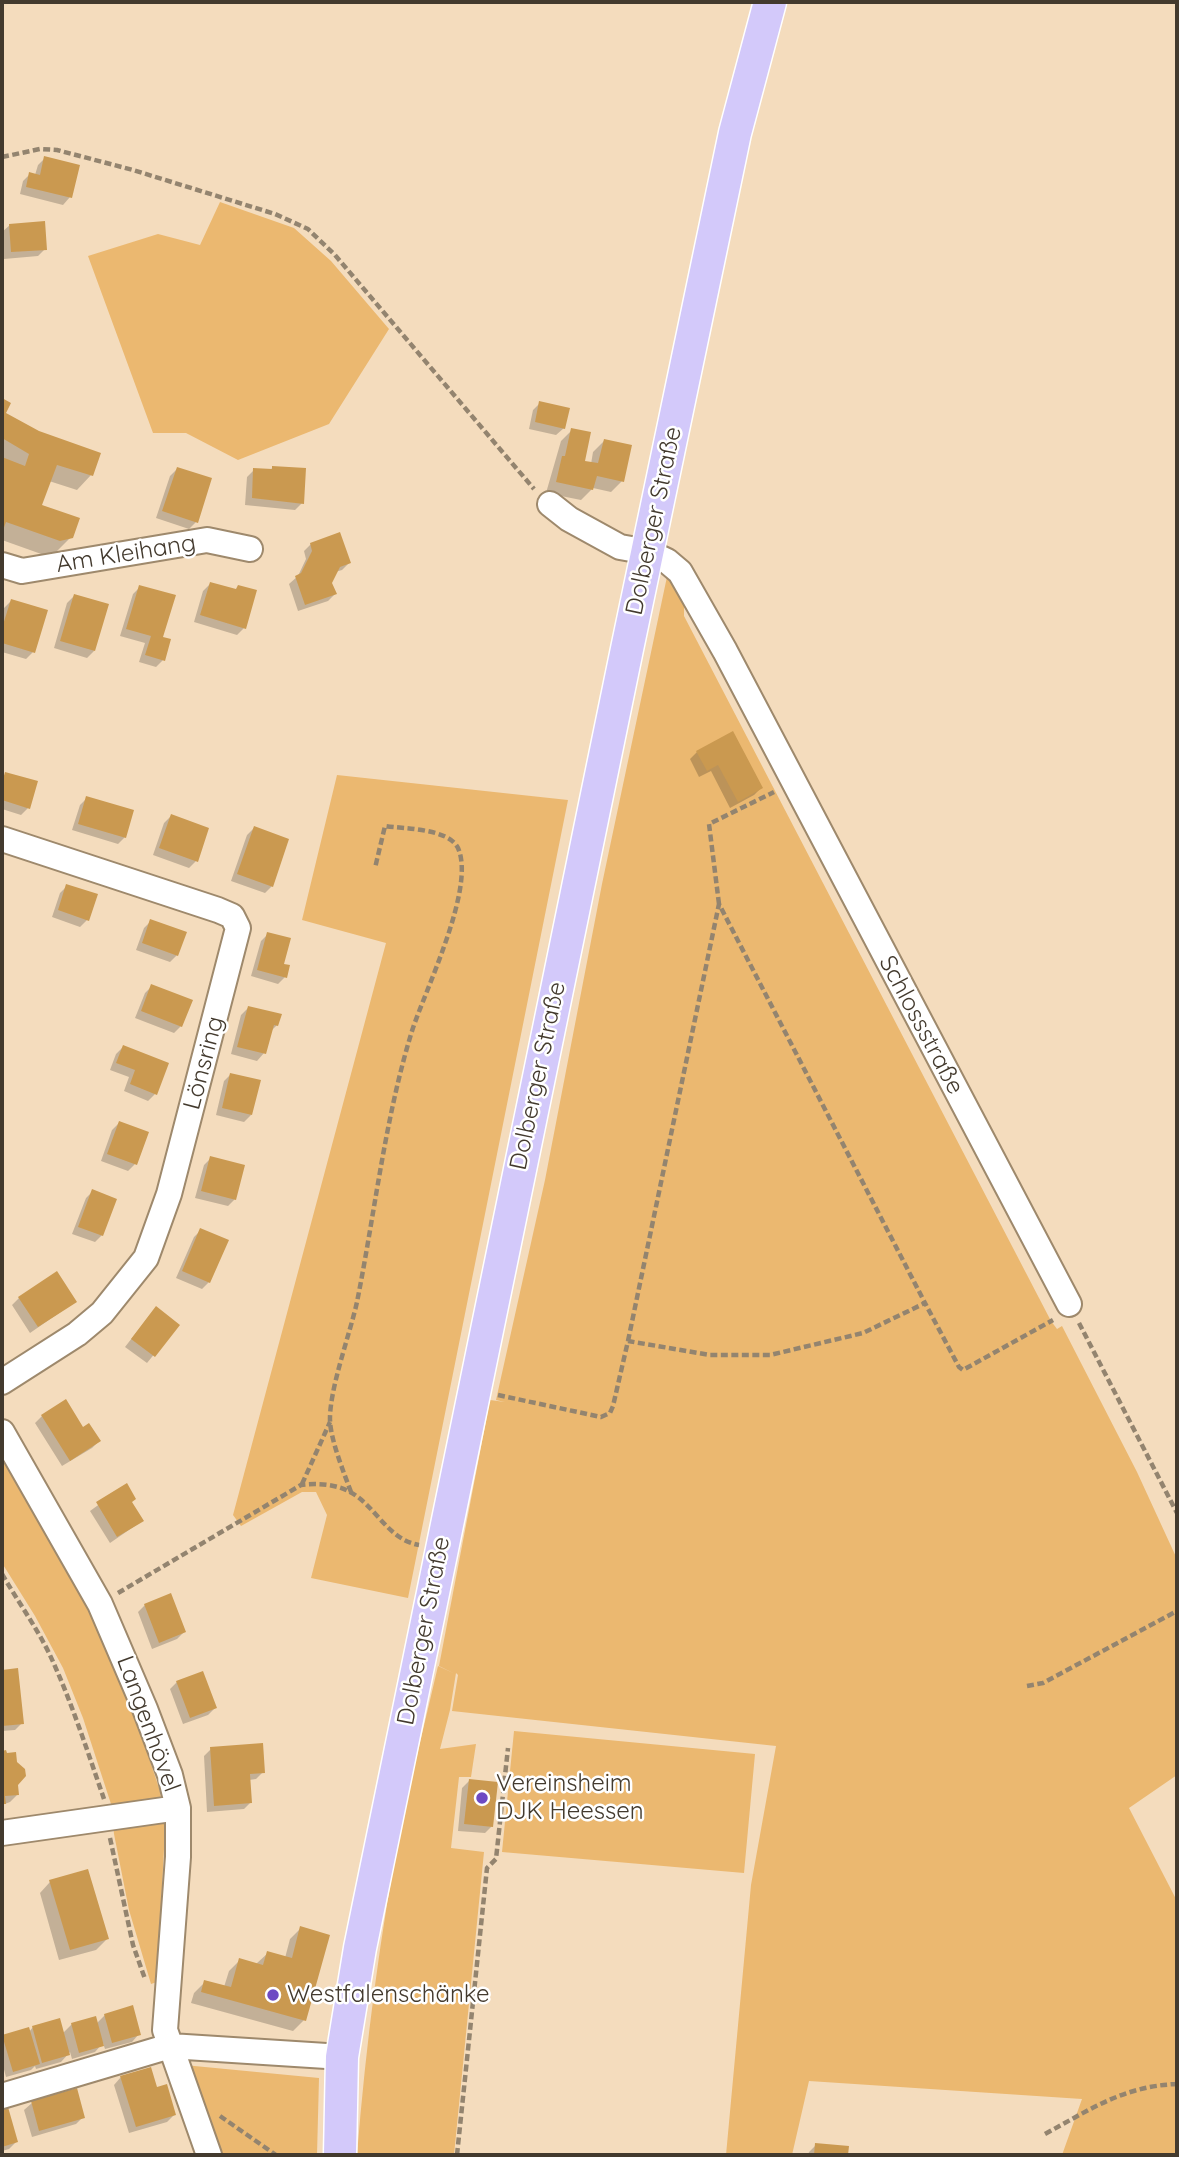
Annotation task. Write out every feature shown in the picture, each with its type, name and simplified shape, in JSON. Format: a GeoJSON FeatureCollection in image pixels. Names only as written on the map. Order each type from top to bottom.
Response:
{"type":"FeatureCollection","features":[{"type":"Feature","properties":{"kind":"main road","name":"Dolberger Straße"},"geometry":{"type":"LineString","coordinates":[[340,2155],[342,2057],[360,1948],[735,133],[770,2]]}},
{"type":"Feature","properties":{"kind":"street","name":"Schlossstraße"},"geometry":{"type":"LineString","coordinates":[[550,504],[569,519],[620,547],[648,552],[667,561],[680,572],[725,651],[1072,1309]]}},
{"type":"Feature","properties":{"kind":"street","name":"Am Kleihang"},"geometry":{"type":"LineString","coordinates":[[2,565],[22,571],[207,540],[250,548]]}},
{"type":"Feature","properties":{"kind":"street","name":"Lönsring"},"geometry":{"type":"LineString","coordinates":[[2,839],[218,910],[232,916],[238,928],[169,1194],[146,1258],[102,1313],[86,1327],[2,1382]]}},
{"type":"Feature","properties":{"kind":"street","name":"Langenhövel"},"geometry":{"type":"LineString","coordinates":[[2,1432],[100,1604],[170,1775],[178,1808],[178,1857],[165,2030],[209,2155]]}},
{"type":"Feature","properties":{"kind":"street"},"geometry":{"type":"LineString","coordinates":[[2,1833],[178,1808]]}},
{"type":"Feature","properties":{"kind":"street"},"geometry":{"type":"LineString","coordinates":[[2,2096],[170,2046],[342,2057]]}},
{"type":"Feature","properties":{"kind":"path"},"geometry":{"type":"LineString","coordinates":[[2,157],[40,149],[57,150],[248,204],[308,229],[335,255],[538,494],[550,504]]}},
{"type":"Feature","properties":{"kind":"path"},"geometry":{"type":"LineString","coordinates":[[474,1390],[601,1417],[610,1413],[614,1406],[719,904],[709,824],[774,792]]}},
{"type":"Feature","properties":{"kind":"path"},"geometry":{"type":"LineString","coordinates":[[100,1604],[301,1485],[330,1421],[401,1073],[412,1030],[448,936],[461,872],[459,850],[453,841],[442,834],[384,826],[375,868]]}},
{"type":"Feature","properties":{"kind":"path"},"geometry":{"type":"LineString","coordinates":[[719,904],[959,1367],[964,1370],[1072,1309],[1177,1513]]}},
{"type":"Feature","properties":{"kind":"path"},"geometry":{"type":"LineString","coordinates":[[628,1341],[710,1355],[770,1355],[863,1333],[925,1303]]}},
{"type":"Feature","properties":{"kind":"path"},"geometry":{"type":"LineString","coordinates":[[330,1421],[351,1492]]}},
{"type":"Feature","properties":{"kind":"path"},"geometry":{"type":"LineString","coordinates":[[301,1485],[331,1486],[351,1492],[401,1538],[414,1544],[441,1548]]}},
{"type":"Feature","properties":{"kind":"path"},"geometry":{"type":"LineString","coordinates":[[1027,1686],[1043,1683],[1177,1611]]}},
{"type":"Feature","properties":{"kind":"path"},"geometry":{"type":"LineString","coordinates":[[457,2155],[487,1868],[496,1859],[506,1788],[508,1748]]}},
{"type":"Feature","properties":{"kind":"path"},"geometry":{"type":"LineString","coordinates":[[1045,2134],[1120,2093],[1153,2085],[1177,2084]]}},
{"type":"Feature","properties":{"kind":"path"},"geometry":{"type":"LineString","coordinates":[[217,2113],[276,2155]]}},
{"type":"Feature","properties":{"kind":"shaded area"},"geometry":{"type":"Polygon","coordinates":[[[220,202],[294,228],[331,261],[389,329],[329,424],[238,460],[186,433],[153,433],[88,256],[158,234],[200,245],[220,202]]]}},
{"type":"Feature","properties":{"kind":"shaded area"},"geometry":{"type":"Polygon","coordinates":[[[668,572],[684,596],[684,616],[1051,1321],[1057,1329],[1062,1326],[1137,1472],[1177,1559],[1177,1775],[1129,1808],[1177,1901],[1177,2155],[1062,2155],[1082,2099],[809,2081],[792,2155],[726,2155],[751,1885],[776,1746],[452,1711],[458,1675],[456,1673],[440,1749],[476,1744],[471,1777],[459,1777],[451,1848],[484,1852],[454,2155],[357,2155],[375,1988],[402,1822],[438,1666],[453,1673],[439,1666],[490,1400],[505,1402],[496,1400],[545,1180],[602,884],[668,572]]]}},
{"type":"Feature","properties":{"kind":"shaded area"},"geometry":{"type":"Polygon","coordinates":[[[337,775],[568,800],[408,1598],[311,1578],[327,1515],[316,1492],[302,1492],[241,1526],[233,1515],[386,943],[302,920],[337,775]]]}},
{"type":"Feature","properties":{"kind":"shaded area"},"geometry":{"type":"Polygon","coordinates":[[[2,1459],[71,1572],[100,1629],[130,1701],[160,1791],[165,1830],[157,1982],[151,1984],[129,1910],[111,1804],[83,1718],[63,1668],[2,1563],[2,1459]]]}},
{"type":"Feature","properties":{"kind":"shaded area"},"geometry":{"type":"Polygon","coordinates":[[[514,1731],[755,1754],[744,1873],[502,1852],[514,1731]]]}},
{"type":"Feature","properties":{"kind":"shaded area"},"geometry":{"type":"Polygon","coordinates":[[[184,2065],[319,2078],[317,2155],[215,2155],[184,2065]]]}},
{"type":"Feature","properties":{"kind":"building"},"geometry":{"type":"Polygon","coordinates":[[[44,156],[80,165],[72,198],[26,187],[29,172],[40,175],[44,156]]]}},
{"type":"Feature","properties":{"kind":"building"},"geometry":{"type":"Polygon","coordinates":[[[45,221],[47,250],[11,252],[9,224],[45,221]]]}},
{"type":"Feature","properties":{"kind":"building"},"geometry":{"type":"Polygon","coordinates":[[[2,398],[11,403],[6,413],[39,431],[101,453],[93,476],[57,465],[42,505],[80,518],[73,538],[60,541],[6,522],[2,533],[2,457],[25,466],[29,454],[2,438],[2,398]]]}},
{"type":"Feature","properties":{"kind":"building"},"geometry":{"type":"Polygon","coordinates":[[[539,401],[570,408],[565,429],[535,422],[539,401]]]}},
{"type":"Feature","properties":{"kind":"building"},"geometry":{"type":"Polygon","coordinates":[[[571,428],[591,432],[585,461],[598,463],[604,439],[632,445],[624,482],[597,476],[593,490],[556,482],[571,428]]]}},
{"type":"Feature","properties":{"kind":"building"},"geometry":{"type":"Polygon","coordinates":[[[272,466],[306,468],[304,504],[252,498],[253,468],[272,469],[272,466]]]}},
{"type":"Feature","properties":{"kind":"building"},"geometry":{"type":"Polygon","coordinates":[[[177,467],[212,478],[198,523],[162,511],[177,467]]]}},
{"type":"Feature","properties":{"kind":"building"},"geometry":{"type":"Polygon","coordinates":[[[340,532],[351,563],[340,567],[332,583],[337,594],[305,605],[295,576],[301,573],[312,551],[310,543],[340,532]]]}},
{"type":"Feature","properties":{"kind":"building"},"geometry":{"type":"Polygon","coordinates":[[[210,582],[236,589],[238,585],[257,590],[246,629],[200,615],[210,582]]]}},
{"type":"Feature","properties":{"kind":"building"},"geometry":{"type":"Polygon","coordinates":[[[139,585],[176,595],[163,637],[171,639],[165,661],[145,655],[151,636],[126,629],[139,585]]]}},
{"type":"Feature","properties":{"kind":"building"},"geometry":{"type":"Polygon","coordinates":[[[74,594],[109,604],[95,651],[60,641],[74,594]]]}},
{"type":"Feature","properties":{"kind":"building"},"geometry":{"type":"Polygon","coordinates":[[[11,599],[48,610],[35,653],[2,643],[2,628],[11,599]]]}},
{"type":"Feature","properties":{"kind":"building"},"geometry":{"type":"Polygon","coordinates":[[[733,731],[763,788],[738,802],[718,765],[707,771],[696,751],[733,731]]]}},
{"type":"Feature","properties":{"kind":"building"},"geometry":{"type":"Polygon","coordinates":[[[5,772],[38,781],[30,809],[2,800],[5,772]]]}},
{"type":"Feature","properties":{"kind":"building"},"geometry":{"type":"Polygon","coordinates":[[[86,796],[134,810],[126,838],[78,824],[86,796]]]}},
{"type":"Feature","properties":{"kind":"building"},"geometry":{"type":"Polygon","coordinates":[[[171,814],[209,828],[198,862],[159,848],[171,814]]]}},
{"type":"Feature","properties":{"kind":"building"},"geometry":{"type":"Polygon","coordinates":[[[254,826],[289,839],[273,887],[237,874],[254,826]]]}},
{"type":"Feature","properties":{"kind":"building"},"geometry":{"type":"Polygon","coordinates":[[[66,884],[98,894],[89,921],[58,910],[66,884]]]}},
{"type":"Feature","properties":{"kind":"building"},"geometry":{"type":"Polygon","coordinates":[[[150,919],[187,932],[178,956],[142,943],[150,919]]]}},
{"type":"Feature","properties":{"kind":"building"},"geometry":{"type":"Polygon","coordinates":[[[267,932],[291,938],[284,964],[290,965],[287,978],[257,970],[267,932]]]}},
{"type":"Feature","properties":{"kind":"building"},"geometry":{"type":"Polygon","coordinates":[[[151,984],[193,1000],[182,1027],[141,1011],[151,984]]]}},
{"type":"Feature","properties":{"kind":"building"},"geometry":{"type":"Polygon","coordinates":[[[248,1006],[282,1014],[278,1026],[274,1025],[266,1054],[237,1047],[248,1006]]]}},
{"type":"Feature","properties":{"kind":"building"},"geometry":{"type":"Polygon","coordinates":[[[123,1045],[169,1063],[157,1095],[130,1084],[135,1070],[116,1063],[123,1045]]]}},
{"type":"Feature","properties":{"kind":"building"},"geometry":{"type":"Polygon","coordinates":[[[230,1073],[261,1080],[252,1115],[222,1108],[230,1073]]]}},
{"type":"Feature","properties":{"kind":"building"},"geometry":{"type":"Polygon","coordinates":[[[119,1121],[149,1132],[137,1165],[107,1154],[119,1121]]]}},
{"type":"Feature","properties":{"kind":"building"},"geometry":{"type":"Polygon","coordinates":[[[210,1156],[245,1165],[236,1200],[201,1191],[210,1156]]]}},
{"type":"Feature","properties":{"kind":"building"},"geometry":{"type":"Polygon","coordinates":[[[92,1189],[117,1199],[103,1236],[78,1227],[92,1189]]]}},
{"type":"Feature","properties":{"kind":"building"},"geometry":{"type":"Polygon","coordinates":[[[200,1228],[229,1240],[210,1283],[182,1271],[200,1228]]]}},
{"type":"Feature","properties":{"kind":"building"},"geometry":{"type":"Polygon","coordinates":[[[57,1271],[77,1302],[38,1327],[18,1297],[57,1271]]]}},
{"type":"Feature","properties":{"kind":"building"},"geometry":{"type":"Polygon","coordinates":[[[156,1306],[180,1325],[155,1357],[131,1339],[156,1306]]]}},
{"type":"Feature","properties":{"kind":"building"},"geometry":{"type":"Polygon","coordinates":[[[66,1399],[83,1427],[89,1423],[101,1441],[70,1461],[41,1415],[66,1399]]]}},
{"type":"Feature","properties":{"kind":"building"},"geometry":{"type":"Polygon","coordinates":[[[127,1483],[136,1499],[132,1502],[144,1521],[117,1537],[96,1502],[127,1483]]]}},
{"type":"Feature","properties":{"kind":"building"},"geometry":{"type":"Polygon","coordinates":[[[171,1593],[186,1632],[159,1643],[144,1604],[171,1593]]]}},
{"type":"Feature","properties":{"kind":"building"},"geometry":{"type":"Polygon","coordinates":[[[18,1668],[24,1724],[2,1726],[2,1670],[18,1668]]]}},
{"type":"Feature","properties":{"kind":"building"},"geometry":{"type":"Polygon","coordinates":[[[203,1671],[217,1708],[190,1718],[176,1681],[203,1671]]]}},
{"type":"Feature","properties":{"kind":"building"},"geometry":{"type":"Polygon","coordinates":[[[263,1743],[265,1773],[250,1774],[252,1803],[214,1806],[210,1747],[263,1743]]]}},
{"type":"Feature","properties":{"kind":"building"},"geometry":{"type":"Polygon","coordinates":[[[6,1750],[7,1753],[16,1752],[17,1762],[25,1769],[26,1776],[18,1785],[19,1795],[5,1796],[6,1804],[2,1804],[2,1751],[6,1750]]]}},
{"type":"Feature","properties":{"kind":"building","name":"Vereinsheim DJK Heessen"},"geometry":{"type":"Polygon","coordinates":[[[469,1779],[498,1782],[493,1827],[464,1824],[469,1779]]]}},
{"type":"Feature","properties":{"kind":"building"},"geometry":{"type":"Polygon","coordinates":[[[88,1869],[109,1939],[70,1950],[49,1880],[88,1869]]]}},
{"type":"Feature","properties":{"kind":"building"},"geometry":{"type":"Polygon","coordinates":[[[300,1926],[330,1935],[306,2021],[201,1992],[204,1980],[231,1987],[239,1958],[263,1965],[267,1951],[292,1958],[300,1926]]]}},
{"type":"Feature","properties":{"kind":"building"},"geometry":{"type":"Polygon","coordinates":[[[133,2005],[141,2035],[112,2043],[104,2014],[133,2005]]]}},
{"type":"Feature","properties":{"kind":"building"},"geometry":{"type":"Polygon","coordinates":[[[96,2016],[104,2046],[79,2053],[71,2023],[96,2016]]]}},
{"type":"Feature","properties":{"kind":"building"},"geometry":{"type":"Polygon","coordinates":[[[60,2018],[70,2055],[42,2063],[32,2026],[60,2018]]]}},
{"type":"Feature","properties":{"kind":"building"},"geometry":{"type":"Polygon","coordinates":[[[29,2027],[40,2064],[13,2072],[2,2035],[29,2027]]]}},
{"type":"Feature","properties":{"kind":"building"},"geometry":{"type":"Polygon","coordinates":[[[151,2067],[157,2087],[167,2084],[176,2115],[136,2127],[120,2076],[151,2067]]]}},
{"type":"Feature","properties":{"kind":"building"},"geometry":{"type":"Polygon","coordinates":[[[77,2088],[85,2118],[39,2131],[31,2101],[77,2088]]]}},
{"type":"Feature","properties":{"kind":"building"},"geometry":{"type":"Polygon","coordinates":[[[8,2107],[18,2142],[2,2147],[2,2109],[8,2107]]]}},
{"type":"Feature","properties":{"kind":"building"},"geometry":{"type":"Polygon","coordinates":[[[815,2143],[849,2146],[848,2155],[814,2155],[815,2143]]]}},
{"type":"Feature","properties":{"kind":"place","name":"Vereinsheim DJK Heessen"},"geometry":{"type":"Point","coordinates":[482,1798]}},
{"type":"Feature","properties":{"kind":"place","name":"Westfalenschänke"},"geometry":{"type":"Point","coordinates":[273,1995]}}]}
